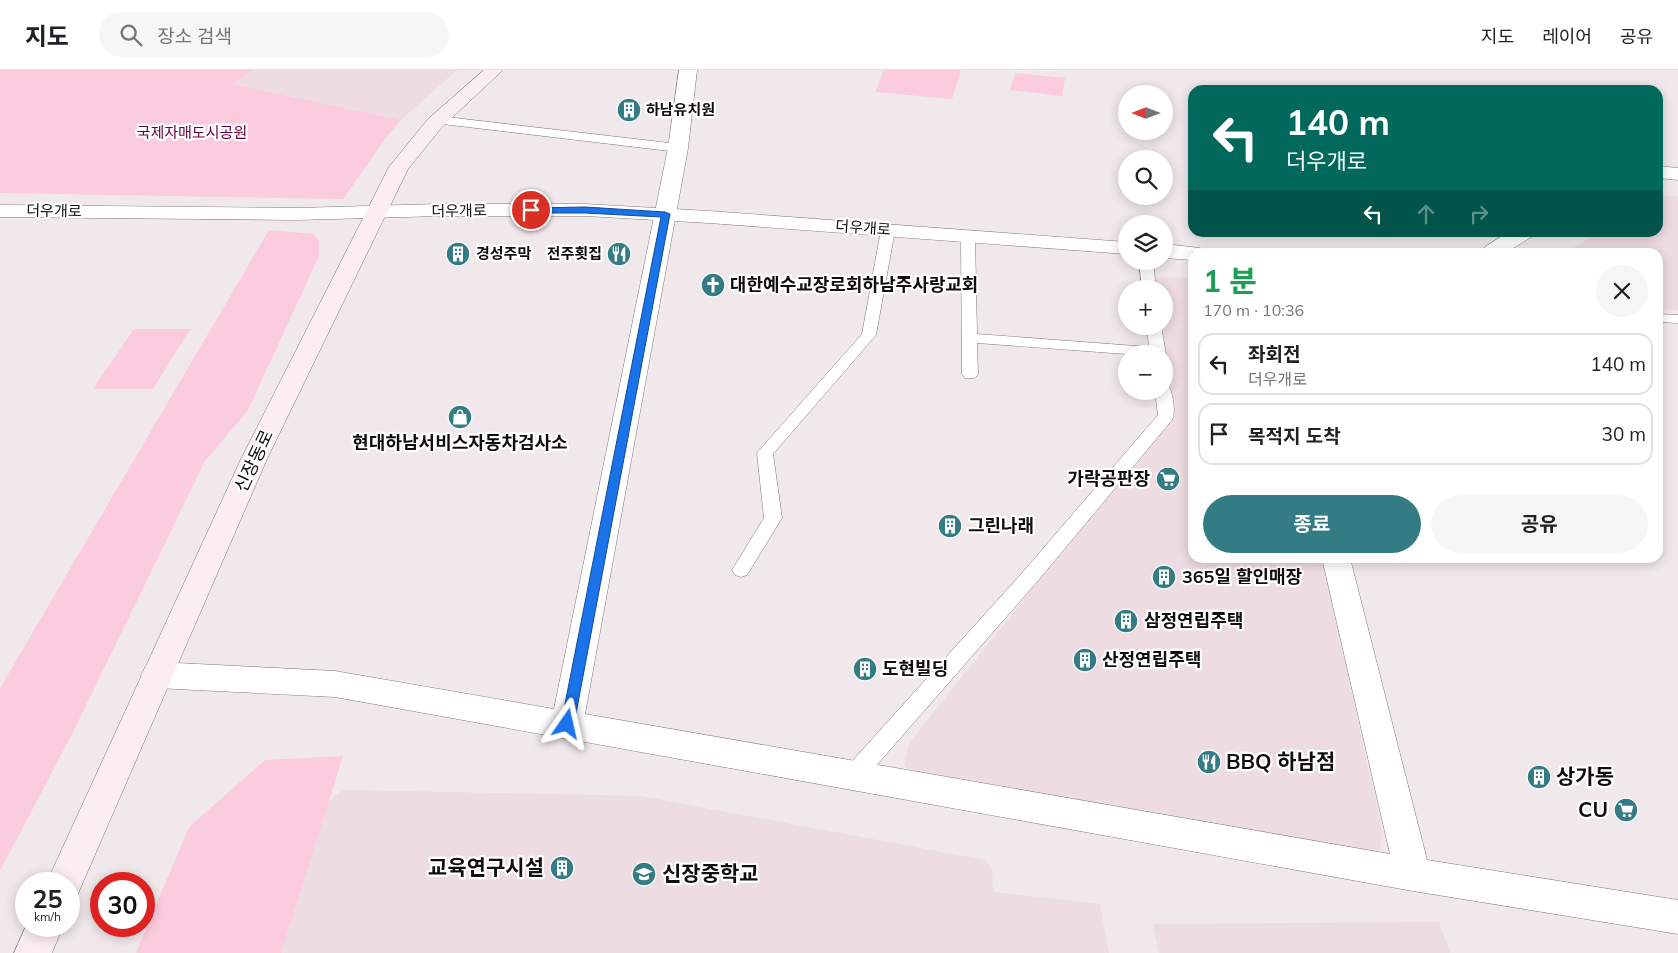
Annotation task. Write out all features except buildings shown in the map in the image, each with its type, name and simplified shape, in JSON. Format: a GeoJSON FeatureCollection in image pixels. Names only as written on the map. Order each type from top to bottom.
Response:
{"type":"FeatureCollection","features":[{"type":"Feature","properties":{"kind":"main road","name":"신장동로"},"geometry":{"type":"LineString","coordinates":[[69,872],[254,458],[399,166],[438,120],[494,70]]}},
{"type":"Feature","properties":{"kind":"main road"},"geometry":{"type":"LineString","coordinates":[[33,953],[40,937]]}},
{"type":"Feature","properties":{"kind":"street"},"geometry":{"type":"LineString","coordinates":[[567,724],[678,148],[688,70]]}},
{"type":"Feature","properties":{"kind":"street"},"geometry":{"type":"LineString","coordinates":[[1663,172],[1678,174]]}},
{"type":"Feature","properties":{"kind":"street","name":"더우개로"},"geometry":{"type":"LineString","coordinates":[[0,210],[374,214],[440,210],[585,210],[665,214],[1118,247]]}},
{"type":"Feature","properties":{"kind":"street"},"geometry":{"type":"LineString","coordinates":[[1499,248],[1516,237]]}},
{"type":"Feature","properties":{"kind":"street"},"geometry":{"type":"LineString","coordinates":[[1173,252],[1188,253]]}},
{"type":"Feature","properties":{"kind":"street"},"geometry":{"type":"LineString","coordinates":[[1337,563],[1413,874]]}},
{"type":"Feature","properties":{"kind":"street"},"geometry":{"type":"LineString","coordinates":[[157,676],[335,684],[1413,874],[1678,917]]}},
{"type":"Feature","properties":{"kind":"lane"},"geometry":{"type":"LineString","coordinates":[[438,120],[678,148]]}},
{"type":"Feature","properties":{"kind":"lane"},"geometry":{"type":"LineString","coordinates":[[741,570],[773,518],[765,453],[869,335],[888,230]]}},
{"type":"Feature","properties":{"kind":"lane"},"geometry":{"type":"LineString","coordinates":[[968,236],[970,374]]}},
{"type":"Feature","properties":{"kind":"lane"},"geometry":{"type":"LineString","coordinates":[[1663,318],[1678,319]]}},
{"type":"Feature","properties":{"kind":"lane"},"geometry":{"type":"LineString","coordinates":[[970,338],[1118,350]]}},
{"type":"Feature","properties":{"kind":"lane"},"geometry":{"type":"LineString","coordinates":[[853,776],[1029,578],[1166,416],[1164,400]]}},
{"type":"Feature","properties":{"kind":"shaded area"},"geometry":{"type":"Polygon","coordinates":[[[253,70],[457,70],[401,120],[231,84],[253,70]]]}},
{"type":"Feature","properties":{"kind":"shaded area"},"geometry":{"type":"Polygon","coordinates":[[[1678,196],[1678,310],[1663,309],[1663,248],[1574,248],[1591,237],[1663,237],[1663,197],[1678,196]]]}},
{"type":"Feature","properties":{"kind":"shaded area"},"geometry":{"type":"Polygon","coordinates":[[[1162,277],[1188,278],[1188,563],[1323,563],[1382,830],[1380,850],[1364,858],[932,782],[904,766],[909,743],[1170,416],[1167,400],[1173,400],[1173,345],[1161,345],[1158,335],[1173,335],[1173,280],[1157,280],[1162,277]]]}},
{"type":"Feature","properties":{"kind":"shaded area","name":"신장중학교"},"geometry":{"type":"Polygon","coordinates":[[[342,791],[641,796],[985,860],[992,868],[993,892],[1100,904],[1109,953],[270,953],[315,818],[334,797],[342,791]]]}},
{"type":"Feature","properties":{"kind":"shaded area"},"geometry":{"type":"Polygon","coordinates":[[[1439,922],[1450,953],[1159,953],[1153,924],[1439,922]]]}},
{"type":"Feature","properties":{"kind":"green space","name":"국제자매도시공원"},"geometry":{"type":"Polygon","coordinates":[[[0,70],[253,70],[232,84],[401,120],[343,199],[0,193],[0,70]]]}},
{"type":"Feature","properties":{"kind":"green space"},"geometry":{"type":"Polygon","coordinates":[[[884,70],[961,70],[952,99],[875,92],[884,70]]]}},
{"type":"Feature","properties":{"kind":"green space"},"geometry":{"type":"Polygon","coordinates":[[[1015,73],[1065,78],[1062,96],[1010,90],[1015,73]]]}},
{"type":"Feature","properties":{"kind":"green space"},"geometry":{"type":"Polygon","coordinates":[[[269,230],[313,234],[319,240],[319,256],[248,410],[205,461],[72,734],[0,871],[0,688],[269,230]]]}},
{"type":"Feature","properties":{"kind":"green space"},"geometry":{"type":"Polygon","coordinates":[[[134,329],[190,329],[153,389],[93,389],[134,329]]]}},
{"type":"Feature","properties":{"kind":"green space"},"geometry":{"type":"Polygon","coordinates":[[[343,756],[281,953],[136,953],[143,937],[155,937],[155,908],[189,827],[265,760],[343,756]]]}},
{"type":"Feature","properties":{"kind":"place","name":"하남유치원"},"geometry":{"type":"Point","coordinates":[629,110]}},
{"type":"Feature","properties":{"kind":"place","name":"경성주막"},"geometry":{"type":"Point","coordinates":[458,254]}},
{"type":"Feature","properties":{"kind":"place","name":"전주횟집"},"geometry":{"type":"Point","coordinates":[619,254]}},
{"type":"Feature","properties":{"kind":"place","name":"대한예수교장로회하남주사랑교회"},"geometry":{"type":"Point","coordinates":[713,285]}},
{"type":"Feature","properties":{"kind":"place","name":"현대하남서비스자동차검사소"},"geometry":{"type":"Point","coordinates":[460,417]}},
{"type":"Feature","properties":{"kind":"place","name":"가락공판장"},"geometry":{"type":"Point","coordinates":[1168,479]}},
{"type":"Feature","properties":{"kind":"place","name":"그린나래"},"geometry":{"type":"Point","coordinates":[950,526]}},
{"type":"Feature","properties":{"kind":"place","name":"365일 할인매장"},"geometry":{"type":"Point","coordinates":[1164,577]}},
{"type":"Feature","properties":{"kind":"place","name":"삼정연립주택"},"geometry":{"type":"Point","coordinates":[1126,621]}},
{"type":"Feature","properties":{"kind":"place","name":"산정연립주택"},"geometry":{"type":"Point","coordinates":[1085,660]}},
{"type":"Feature","properties":{"kind":"place","name":"도현빌딩"},"geometry":{"type":"Point","coordinates":[865,669]}},
{"type":"Feature","properties":{"kind":"place","name":"BBQ 하남점"},"geometry":{"type":"Point","coordinates":[1209,762]}},
{"type":"Feature","properties":{"kind":"place","name":"상가동"},"geometry":{"type":"Point","coordinates":[1539,777]}},
{"type":"Feature","properties":{"kind":"place","name":"CU"},"geometry":{"type":"Point","coordinates":[1626,810]}},
{"type":"Feature","properties":{"kind":"place","name":"교육연구시설"},"geometry":{"type":"Point","coordinates":[562,868]}},
{"type":"Feature","properties":{"kind":"place","name":"신장중학교"},"geometry":{"type":"Point","coordinates":[644,874]}},
{"type":"Feature","properties":{"kind":"route"},"geometry":{"type":"LineString","coordinates":[[531,210],[585,210],[665,214],[567,724]]}}]}
